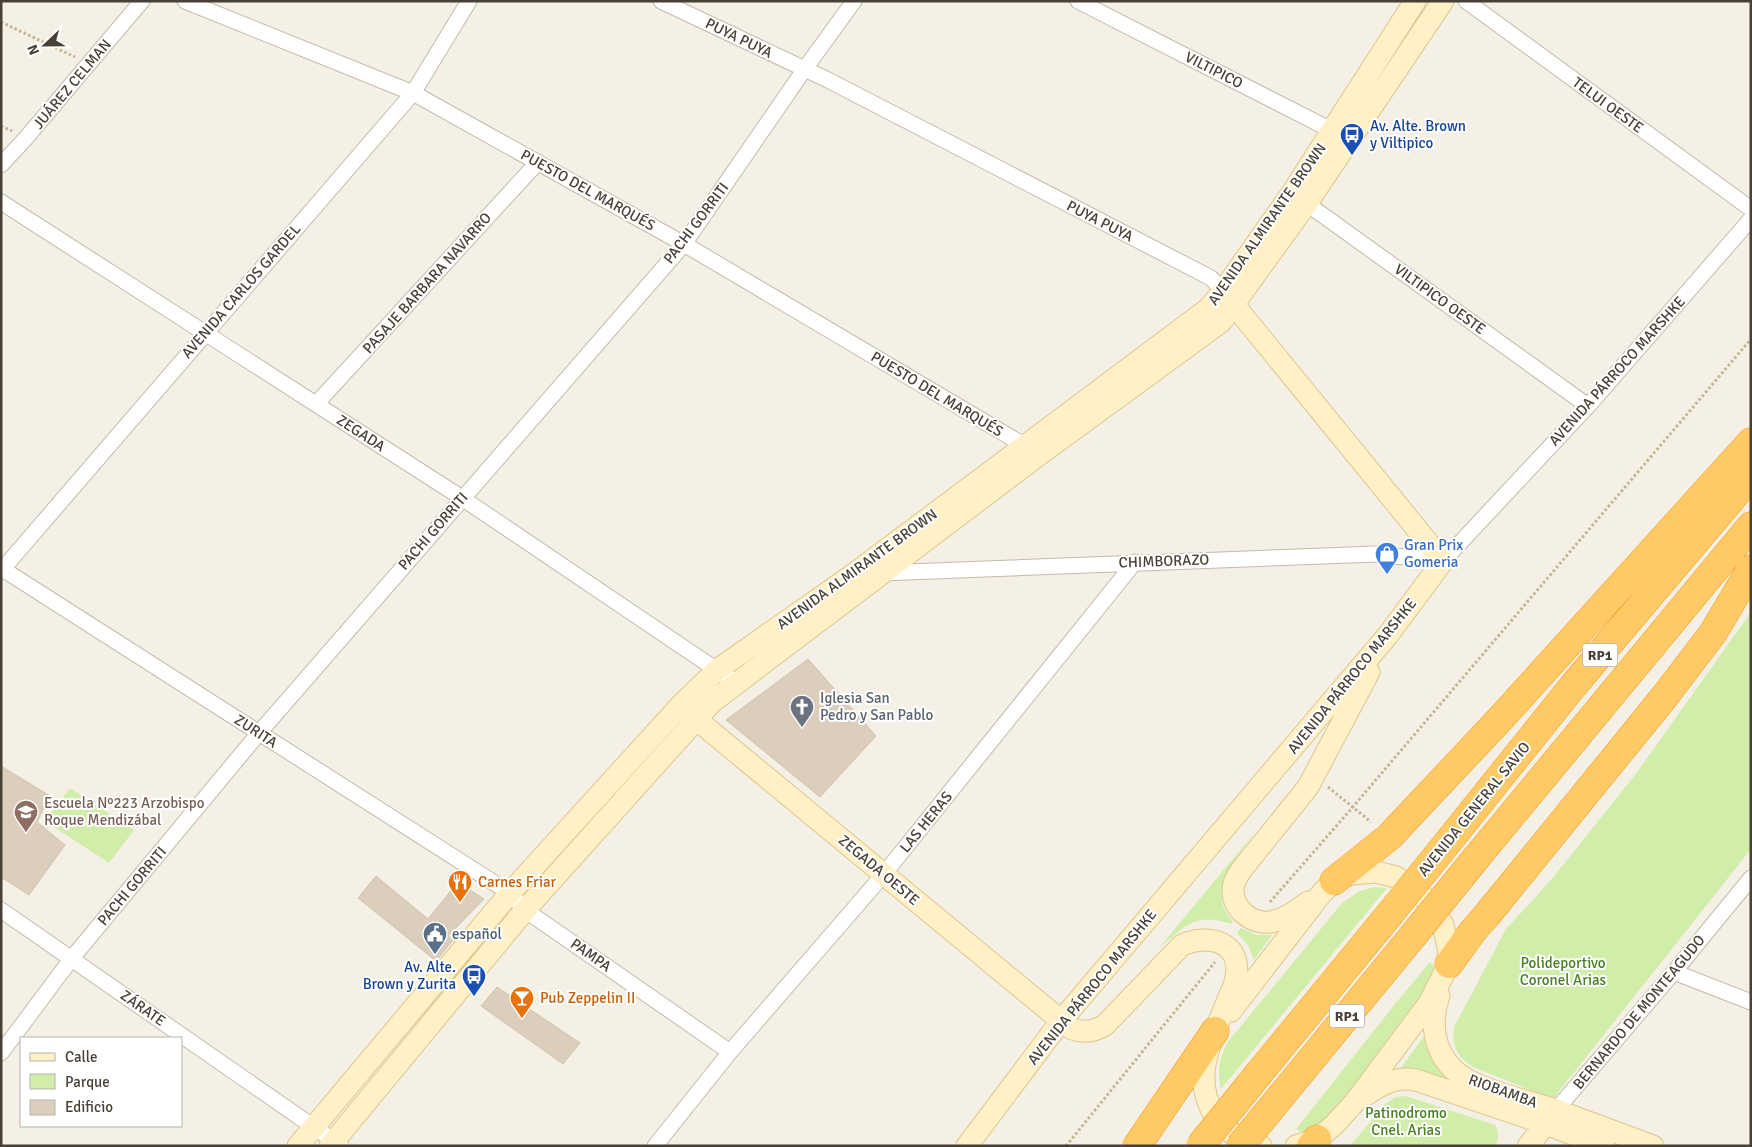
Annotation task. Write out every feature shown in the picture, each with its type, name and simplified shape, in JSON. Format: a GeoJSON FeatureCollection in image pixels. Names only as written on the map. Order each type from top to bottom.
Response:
{"type":"FeatureCollection","features":[{"type":"Feature","properties":{"kind":"highway"},"geometry":{"type":"LineString","coordinates":[[1327,887],[1389,837],[1502,717],[1751,442]]}},
{"type":"Feature","properties":{"kind":"highway","name":"AVENIDA GENERAL SAVIO"},"geometry":{"type":"LineString","coordinates":[[1200,1146],[1573,686],[1751,476]]}},
{"type":"Feature","properties":{"kind":"highway","name":"RP1"},"geometry":{"type":"LineString","coordinates":[[1240,1146],[1751,526]]}},
{"type":"Feature","properties":{"kind":"highway"},"geometry":{"type":"LineString","coordinates":[[1447,968],[1472,932],[1665,696],[1713,633],[1751,569]]}},
{"type":"Feature","properties":{"kind":"highway"},"geometry":{"type":"LineString","coordinates":[[1137,1146],[1215,1031]]}},
{"type":"Feature","properties":{"kind":"main road","name":"AVENIDA ALMIRANTE BROWN"},"geometry":{"type":"LineString","coordinates":[[1341,135],[1415,1]]}},
{"type":"Feature","properties":{"kind":"main road","name":"AVENIDA ALMIRANTE BROWN"},"geometry":{"type":"LineString","coordinates":[[335,1144],[688,712],[717,670],[1032,450],[1221,322],[1229,298],[1341,135],[1443,1]]}},
{"type":"Feature","properties":{"kind":"main road","name":"PUYA PUYA"},"geometry":{"type":"LineString","coordinates":[[1229,298],[1444,562]]}},
{"type":"Feature","properties":{"kind":"main road","name":"AVENIDA ALMIRANTE BROWN"},"geometry":{"type":"LineString","coordinates":[[298,1146],[510,893],[688,712],[712,702],[884,573],[1032,450]]}},
{"type":"Feature","properties":{"kind":"main road","name":"AVENIDA PÁRROCO MARSHKE"},"geometry":{"type":"LineString","coordinates":[[967,1146],[1062,1022],[1388,635],[1444,562]]}},
{"type":"Feature","properties":{"kind":"main road"},"geometry":{"type":"LineString","coordinates":[[1308,1143],[1334,1125],[1355,1102],[1413,1027],[1429,1003],[1447,968],[1448,947],[1443,925],[1426,900],[1407,884],[1392,875],[1376,872],[1351,874],[1327,887],[1281,919],[1266,922],[1254,920],[1246,915],[1238,906],[1233,890],[1235,880],[1242,869],[1316,774],[1388,635]]}},
{"type":"Feature","properties":{"kind":"main road","name":"ZEGADA OESTE"},"geometry":{"type":"LineString","coordinates":[[688,712],[1070,1028],[1079,1031],[1092,1031],[1101,1028],[1123,1008],[1182,945],[1192,940],[1203,938],[1217,941],[1228,948]]}},
{"type":"Feature","properties":{"kind":"main road"},"geometry":{"type":"LineString","coordinates":[[1215,1031],[1327,887]]}},
{"type":"Feature","properties":{"kind":"main road"},"geometry":{"type":"LineString","coordinates":[[1228,948],[1235,960],[1236,978],[1204,1064],[1205,1093],[1210,1106],[1220,1122],[1233,1134],[1247,1142],[1261,1146]]}},
{"type":"Feature","properties":{"kind":"main road","name":"RIOBAMBA"},"geometry":{"type":"LineString","coordinates":[[1447,968],[1435,1006],[1433,1024],[1436,1043],[1446,1061],[1457,1073],[1468,1080],[1551,1117],[1604,1146]]}},
{"type":"Feature","properties":{"kind":"main road","name":"RIOBAMBA"},"geometry":{"type":"LineString","coordinates":[[1355,1102],[1392,1080],[1408,1078],[1653,1146]]}},
{"type":"Feature","properties":{"kind":"main road","name":"BERNARDO DE MONTEAGUDO"},"geometry":{"type":"LineString","coordinates":[[1528,1146],[1551,1117]]}},
{"type":"Feature","properties":{"kind":"street","name":"JUÁREZ CELMAN"},"geometry":{"type":"LineString","coordinates":[[1,165],[142,1]]}},
{"type":"Feature","properties":{"kind":"street","name":"PUESTO DEL MARQUÉS"},"geometry":{"type":"LineString","coordinates":[[185,1],[412,92],[684,244],[1032,450]]}},
{"type":"Feature","properties":{"kind":"street","name":"AVENIDA CARLOS GARDEL"},"geometry":{"type":"LineString","coordinates":[[2,570],[412,92],[469,1]]}},
{"type":"Feature","properties":{"kind":"street","name":"PUYA PUYA"},"geometry":{"type":"LineString","coordinates":[[661,1],[828,80],[1211,278],[1229,298]]}},
{"type":"Feature","properties":{"kind":"street","name":"PACHI GORRITI"},"geometry":{"type":"LineString","coordinates":[[1,1053],[72,958],[259,733],[684,244],[854,1]]}},
{"type":"Feature","properties":{"kind":"street","name":"VILTIPICO"},"geometry":{"type":"LineString","coordinates":[[1078,1],[1341,135]]}},
{"type":"Feature","properties":{"kind":"street","name":"TELUI OESTE"},"geometry":{"type":"LineString","coordinates":[[1466,1],[1751,209]]}},
{"type":"Feature","properties":{"kind":"street","name":"PASAJE BARBARA NAVARRO"},"geometry":{"type":"LineString","coordinates":[[316,404],[538,162]]}},
{"type":"Feature","properties":{"kind":"street","name":"VILTIPICO OESTE"},"geometry":{"type":"LineString","coordinates":[[1299,198],[1588,406]]}},
{"type":"Feature","properties":{"kind":"street","name":"ZEGADA"},"geometry":{"type":"LineString","coordinates":[[1,202],[462,498],[736,683]]}},
{"type":"Feature","properties":{"kind":"street","name":"AVENIDA PÁRROCO MARSHKE"},"geometry":{"type":"LineString","coordinates":[[1444,562],[1588,406],[1751,219]]}},
{"type":"Feature","properties":{"kind":"street","name":"CHIMBORAZO"},"geometry":{"type":"LineString","coordinates":[[851,576],[1135,562],[1376,554],[1444,562]]}},
{"type":"Feature","properties":{"kind":"street","name":"LAS HERAS"},"geometry":{"type":"LineString","coordinates":[[655,1146],[730,1052],[884,874],[1135,562]]}},
{"type":"Feature","properties":{"kind":"street","name":"ZURITA"},"geometry":{"type":"LineString","coordinates":[[2,570],[510,893],[525,910]]}},
{"type":"Feature","properties":{"kind":"street","name":"BERNARDO DE MONTEAGUDO"},"geometry":{"type":"LineString","coordinates":[[1551,1117],[1751,878]]}},
{"type":"Feature","properties":{"kind":"street","name":"ZÁRATE"},"geometry":{"type":"LineString","coordinates":[[1,910],[315,1126],[335,1144]]}},
{"type":"Feature","properties":{"kind":"street","name":"PAMPA"},"geometry":{"type":"LineString","coordinates":[[525,910],[730,1052]]}},
{"type":"Feature","properties":{"kind":"street"},"geometry":{"type":"LineString","coordinates":[[1674,972],[1751,1002]]}},
{"type":"Feature","properties":{"kind":"path"},"geometry":{"type":"LineString","coordinates":[[1,22],[89,64]]}},
{"type":"Feature","properties":{"kind":"path"},"geometry":{"type":"LineString","coordinates":[[1254,920],[1352,808],[1751,339]]}},
{"type":"Feature","properties":{"kind":"path"},"geometry":{"type":"LineString","coordinates":[[1316,774],[1322,782],[1352,808],[1389,837]]}},
{"type":"Feature","properties":{"kind":"path"},"geometry":{"type":"LineString","coordinates":[[1066,1146],[1185,997],[1228,948]]}},
{"type":"Feature","properties":{"kind":"green space","name":"Polideportivo Coronel Arias"},"geometry":{"type":"Polygon","coordinates":[[[1751,612],[1751,849],[1553,1099],[1473,1067],[1463,1059],[1457,1050],[1453,1034],[1454,1027],[1506,929],[1551,880],[1635,775],[1751,612]]]}},
{"type":"Feature","properties":{"kind":"green space"},"geometry":{"type":"Polygon","coordinates":[[[70,788],[134,830],[109,863],[45,821],[70,788]]]}},
{"type":"Feature","properties":{"kind":"green space"},"geometry":{"type":"Polygon","coordinates":[[[1256,831],[1233,863],[1223,886],[1222,898],[1225,910],[1233,921],[1231,924],[1208,920],[1191,923],[1159,948],[1256,831]]]}},
{"type":"Feature","properties":{"kind":"green space"},"geometry":{"type":"Polygon","coordinates":[[[1373,887],[1387,888],[1221,1089],[1220,1066],[1227,1043],[1342,903],[1360,891],[1373,887]]]}},
{"type":"Feature","properties":{"kind":"green space"},"geometry":{"type":"Polygon","coordinates":[[[1241,928],[1256,935],[1272,935],[1254,960],[1248,945],[1237,933],[1241,928]]]}},
{"type":"Feature","properties":{"kind":"green space"},"geometry":{"type":"Polygon","coordinates":[[[1430,962],[1434,965],[1434,972],[1421,1000],[1356,1084],[1320,1126],[1303,1133],[1296,1129],[1395,1004],[1430,962]]]}},
{"type":"Feature","properties":{"kind":"green space"},"geometry":{"type":"Polygon","coordinates":[[[1424,1036],[1430,1051],[1456,1084],[1400,1069],[1424,1036]]]}},
{"type":"Feature","properties":{"kind":"green space","name":"Patinodromo Cnel. Arias"},"geometry":{"type":"Polygon","coordinates":[[[1406,1096],[1495,1125],[1498,1136],[1495,1146],[1350,1146],[1385,1104],[1396,1097],[1406,1096]]]}},
{"type":"Feature","properties":{"kind":"building","name":"Iglesia San Pedro y San Pablo"},"geometry":{"type":"Polygon","coordinates":[[[808,659],[876,736],[820,797],[726,720],[808,659]]]}},
{"type":"Feature","properties":{"kind":"building","name":"Escuela Nº223 Arzobispo Roque Mendizábal"},"geometry":{"type":"Polygon","coordinates":[[[1,766],[50,796],[37,822],[65,845],[29,895],[1,877],[1,766]]]}},
{"type":"Feature","properties":{"kind":"building"},"geometry":{"type":"Polygon","coordinates":[[[376,876],[428,919],[458,882],[484,899],[448,936],[453,940],[436,961],[358,898],[376,876]]]}},
{"type":"Feature","properties":{"kind":"building","name":"Pub Zeppelin II"},"geometry":{"type":"Polygon","coordinates":[[[497,987],[580,1043],[563,1064],[481,1006],[497,987]]]}},
{"type":"Feature","properties":{"kind":"place","name":"Av. Alte. Brown y Viltipico"},"geometry":{"type":"Point","coordinates":[1352,156]}},
{"type":"Feature","properties":{"kind":"place","name":"Gran Prix Gomeria"},"geometry":{"type":"Point","coordinates":[1387,575]}},
{"type":"Feature","properties":{"kind":"place","name":"Iglesia San Pedro y San Pablo"},"geometry":{"type":"Point","coordinates":[802,728]}},
{"type":"Feature","properties":{"kind":"place","name":"Escuela Nº223 Arzobispo Roque Mendizábal"},"geometry":{"type":"Point","coordinates":[26,833]}},
{"type":"Feature","properties":{"kind":"place","name":"Carnes Friar"},"geometry":{"type":"Point","coordinates":[460,903]}},
{"type":"Feature","properties":{"kind":"place","name":"español"},"geometry":{"type":"Point","coordinates":[435,955]}},
{"type":"Feature","properties":{"kind":"place","name":"Av. Alte. Brown y Zurita"},"geometry":{"type":"Point","coordinates":[474,997]}},
{"type":"Feature","properties":{"kind":"place","name":"Pub Zeppelin II"},"geometry":{"type":"Point","coordinates":[522,1019]}}]}
